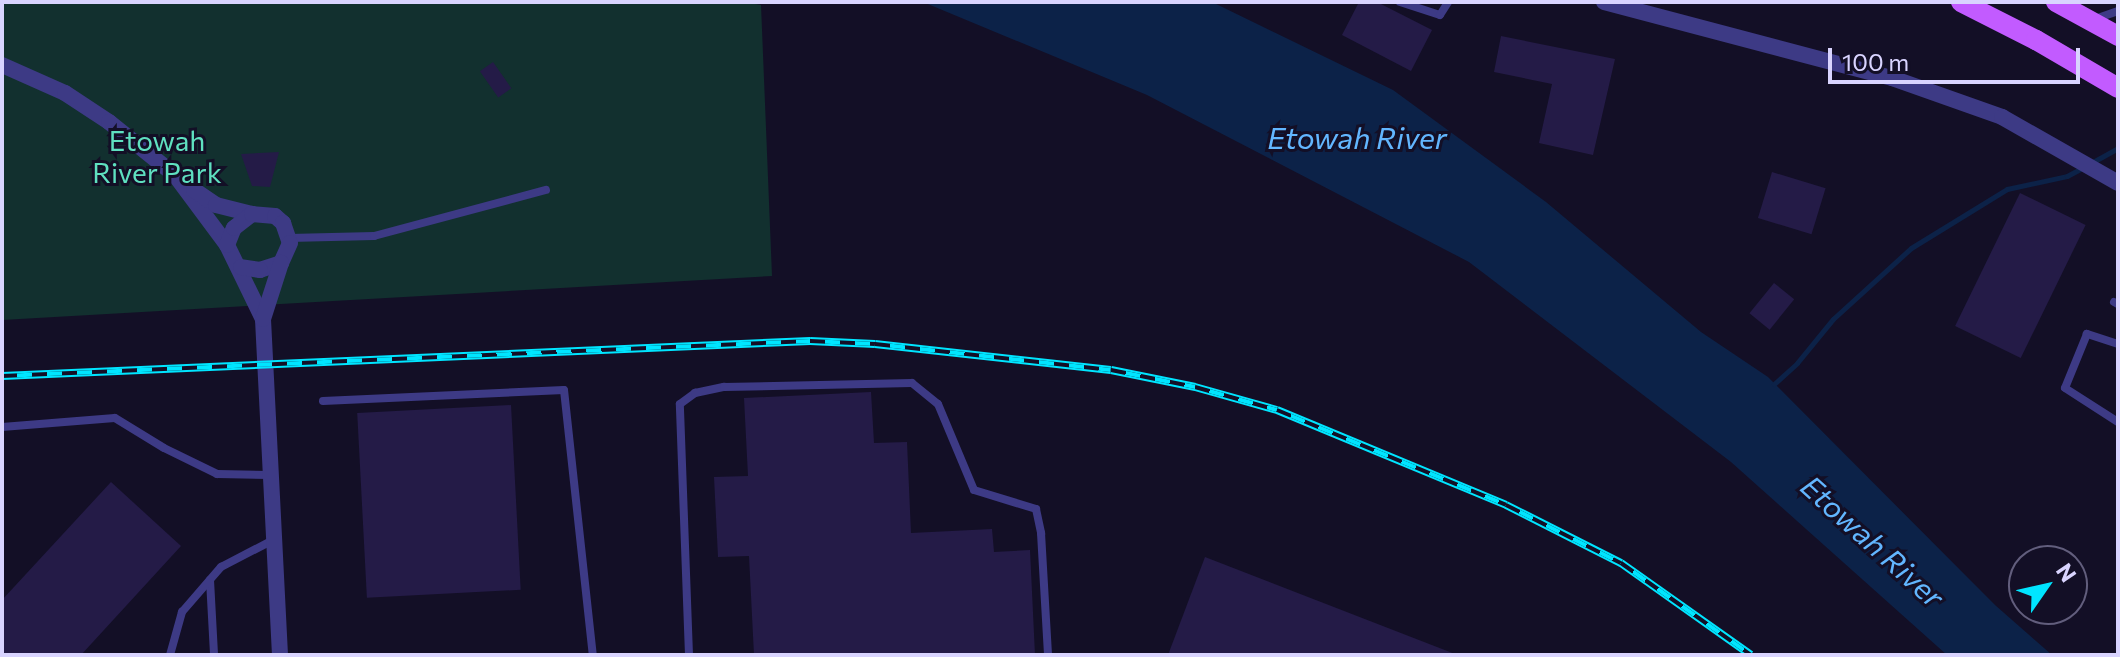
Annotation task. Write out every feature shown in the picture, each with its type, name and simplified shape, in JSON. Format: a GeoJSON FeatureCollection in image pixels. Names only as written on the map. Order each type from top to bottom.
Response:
{"type":"FeatureCollection","features":[{"type":"Feature","properties":{"kind":"main road"},"geometry":{"type":"LineString","coordinates":[[1961,2],[2036,40],[2118,88]]}},
{"type":"Feature","properties":{"kind":"main road"},"geometry":{"type":"LineString","coordinates":[[2058,3],[2118,36]]}},
{"type":"Feature","properties":{"kind":"street"},"geometry":{"type":"LineString","coordinates":[[1604,2],[1906,83],[2002,117],[2118,183]]}},
{"type":"Feature","properties":{"kind":"street"},"geometry":{"type":"LineString","coordinates":[[2,65],[65,93],[109,122],[179,180],[216,205],[275,216],[283,223],[289,238],[287,254],[281,263],[263,319]]}},
{"type":"Feature","properties":{"kind":"street"},"geometry":{"type":"LineString","coordinates":[[179,180],[241,267],[263,319],[280,655]]}},
{"type":"Feature","properties":{"kind":"street"},"geometry":{"type":"LineString","coordinates":[[227,245],[234,228],[252,214]]}},
{"type":"Feature","properties":{"kind":"street"},"geometry":{"type":"LineString","coordinates":[[241,267],[260,270],[281,263]]}},
{"type":"Feature","properties":{"kind":"lane"},"geometry":{"type":"LineString","coordinates":[[1400,2],[1440,15],[1448,2]]}},
{"type":"Feature","properties":{"kind":"lane"},"geometry":{"type":"LineString","coordinates":[[2090,21],[2118,11]]}},
{"type":"Feature","properties":{"kind":"lane"},"geometry":{"type":"LineString","coordinates":[[289,238],[374,236],[546,190]]}},
{"type":"Feature","properties":{"kind":"lane"},"geometry":{"type":"LineString","coordinates":[[2118,344],[2087,334],[2065,388],[2118,422]]}},
{"type":"Feature","properties":{"kind":"lane"},"geometry":{"type":"LineString","coordinates":[[689,655],[680,404],[695,393],[724,387],[912,383],[938,404],[974,490],[1036,509],[1041,533],[1048,655]]}},
{"type":"Feature","properties":{"kind":"lane"},"geometry":{"type":"LineString","coordinates":[[323,401],[564,390],[593,655]]}},
{"type":"Feature","properties":{"kind":"lane"},"geometry":{"type":"LineString","coordinates":[[2,427],[115,418],[164,448],[217,474],[270,475]]}},
{"type":"Feature","properties":{"kind":"lane"},"geometry":{"type":"LineString","coordinates":[[170,655],[182,612],[210,579],[221,567],[273,540]]}},
{"type":"Feature","properties":{"kind":"lane"},"geometry":{"type":"LineString","coordinates":[[210,579],[214,655]]}},
{"type":"Feature","properties":{"kind":"green space","name":"Etowah River Park"},"geometry":{"type":"Polygon","coordinates":[[[2,2],[744,2],[761,5],[772,276],[2,320],[2,2]]]}},
{"type":"Feature","properties":{"kind":"water","name":"Etowah River"},"geometry":{"type":"Polygon","coordinates":[[[923,2],[1212,2],[1393,90],[1546,202],[1701,332],[1768,377],[2008,616],[2008,625],[2018,625],[2052,655],[1947,655],[1731,462],[1469,262],[1147,95],[923,2]]]}},
{"type":"Feature","properties":{"kind":"building"},"geometry":{"type":"Polygon","coordinates":[[[1359,2],[1377,2],[1432,30],[1411,71],[1342,35],[1359,2]]]}},
{"type":"Feature","properties":{"kind":"building"},"geometry":{"type":"Polygon","coordinates":[[[1501,36],[1615,59],[1593,155],[1539,143],[1552,84],[1494,72],[1501,36]]]}},
{"type":"Feature","properties":{"kind":"building"},"geometry":{"type":"Polygon","coordinates":[[[493,62],[511,88],[498,97],[480,71],[493,62]]]}},
{"type":"Feature","properties":{"kind":"building"},"geometry":{"type":"Polygon","coordinates":[[[279,152],[270,187],[252,186],[241,154],[279,152]]]}},
{"type":"Feature","properties":{"kind":"building"},"geometry":{"type":"Polygon","coordinates":[[[1772,172],[1826,188],[1812,234],[1758,218],[1772,172]]]}},
{"type":"Feature","properties":{"kind":"building"},"geometry":{"type":"Polygon","coordinates":[[[2020,193],[2086,225],[2021,358],[1955,326],[2020,193]]]}},
{"type":"Feature","properties":{"kind":"building"},"geometry":{"type":"Polygon","coordinates":[[[1774,283],[1794,299],[1770,330],[1749,313],[1774,283]]]}},
{"type":"Feature","properties":{"kind":"building"},"geometry":{"type":"Polygon","coordinates":[[[871,392],[874,443],[907,442],[911,533],[992,529],[994,552],[1030,550],[1035,655],[754,655],[749,556],[718,557],[714,477],[748,476],[744,398],[871,392]]]}},
{"type":"Feature","properties":{"kind":"building"},"geometry":{"type":"Polygon","coordinates":[[[511,405],[521,590],[367,598],[357,413],[511,405]]]}},
{"type":"Feature","properties":{"kind":"building"},"geometry":{"type":"Polygon","coordinates":[[[111,482],[181,546],[81,655],[2,655],[2,600],[111,482]]]}},
{"type":"Feature","properties":{"kind":"building"},"geometry":{"type":"Polygon","coordinates":[[[1205,557],[1455,654],[1455,655],[1168,655],[1205,557]]]}},
{"type":"Feature","properties":{"kind":"waterway"},"geometry":{"type":"LineString","coordinates":[[2091,163],[2118,148]]}},
{"type":"Feature","properties":{"kind":"waterway"},"geometry":{"type":"LineString","coordinates":[[1774,384],[1797,363],[1833,319],[1911,248],[2007,189],[2067,176],[2082,168]]}},
{"type":"Feature","properties":{"kind":"railway"},"geometry":{"type":"LineString","coordinates":[[2,376],[810,341],[875,344],[1111,370],[1195,387],[1277,410],[1506,505],[1621,563],[1751,655]]}}]}
